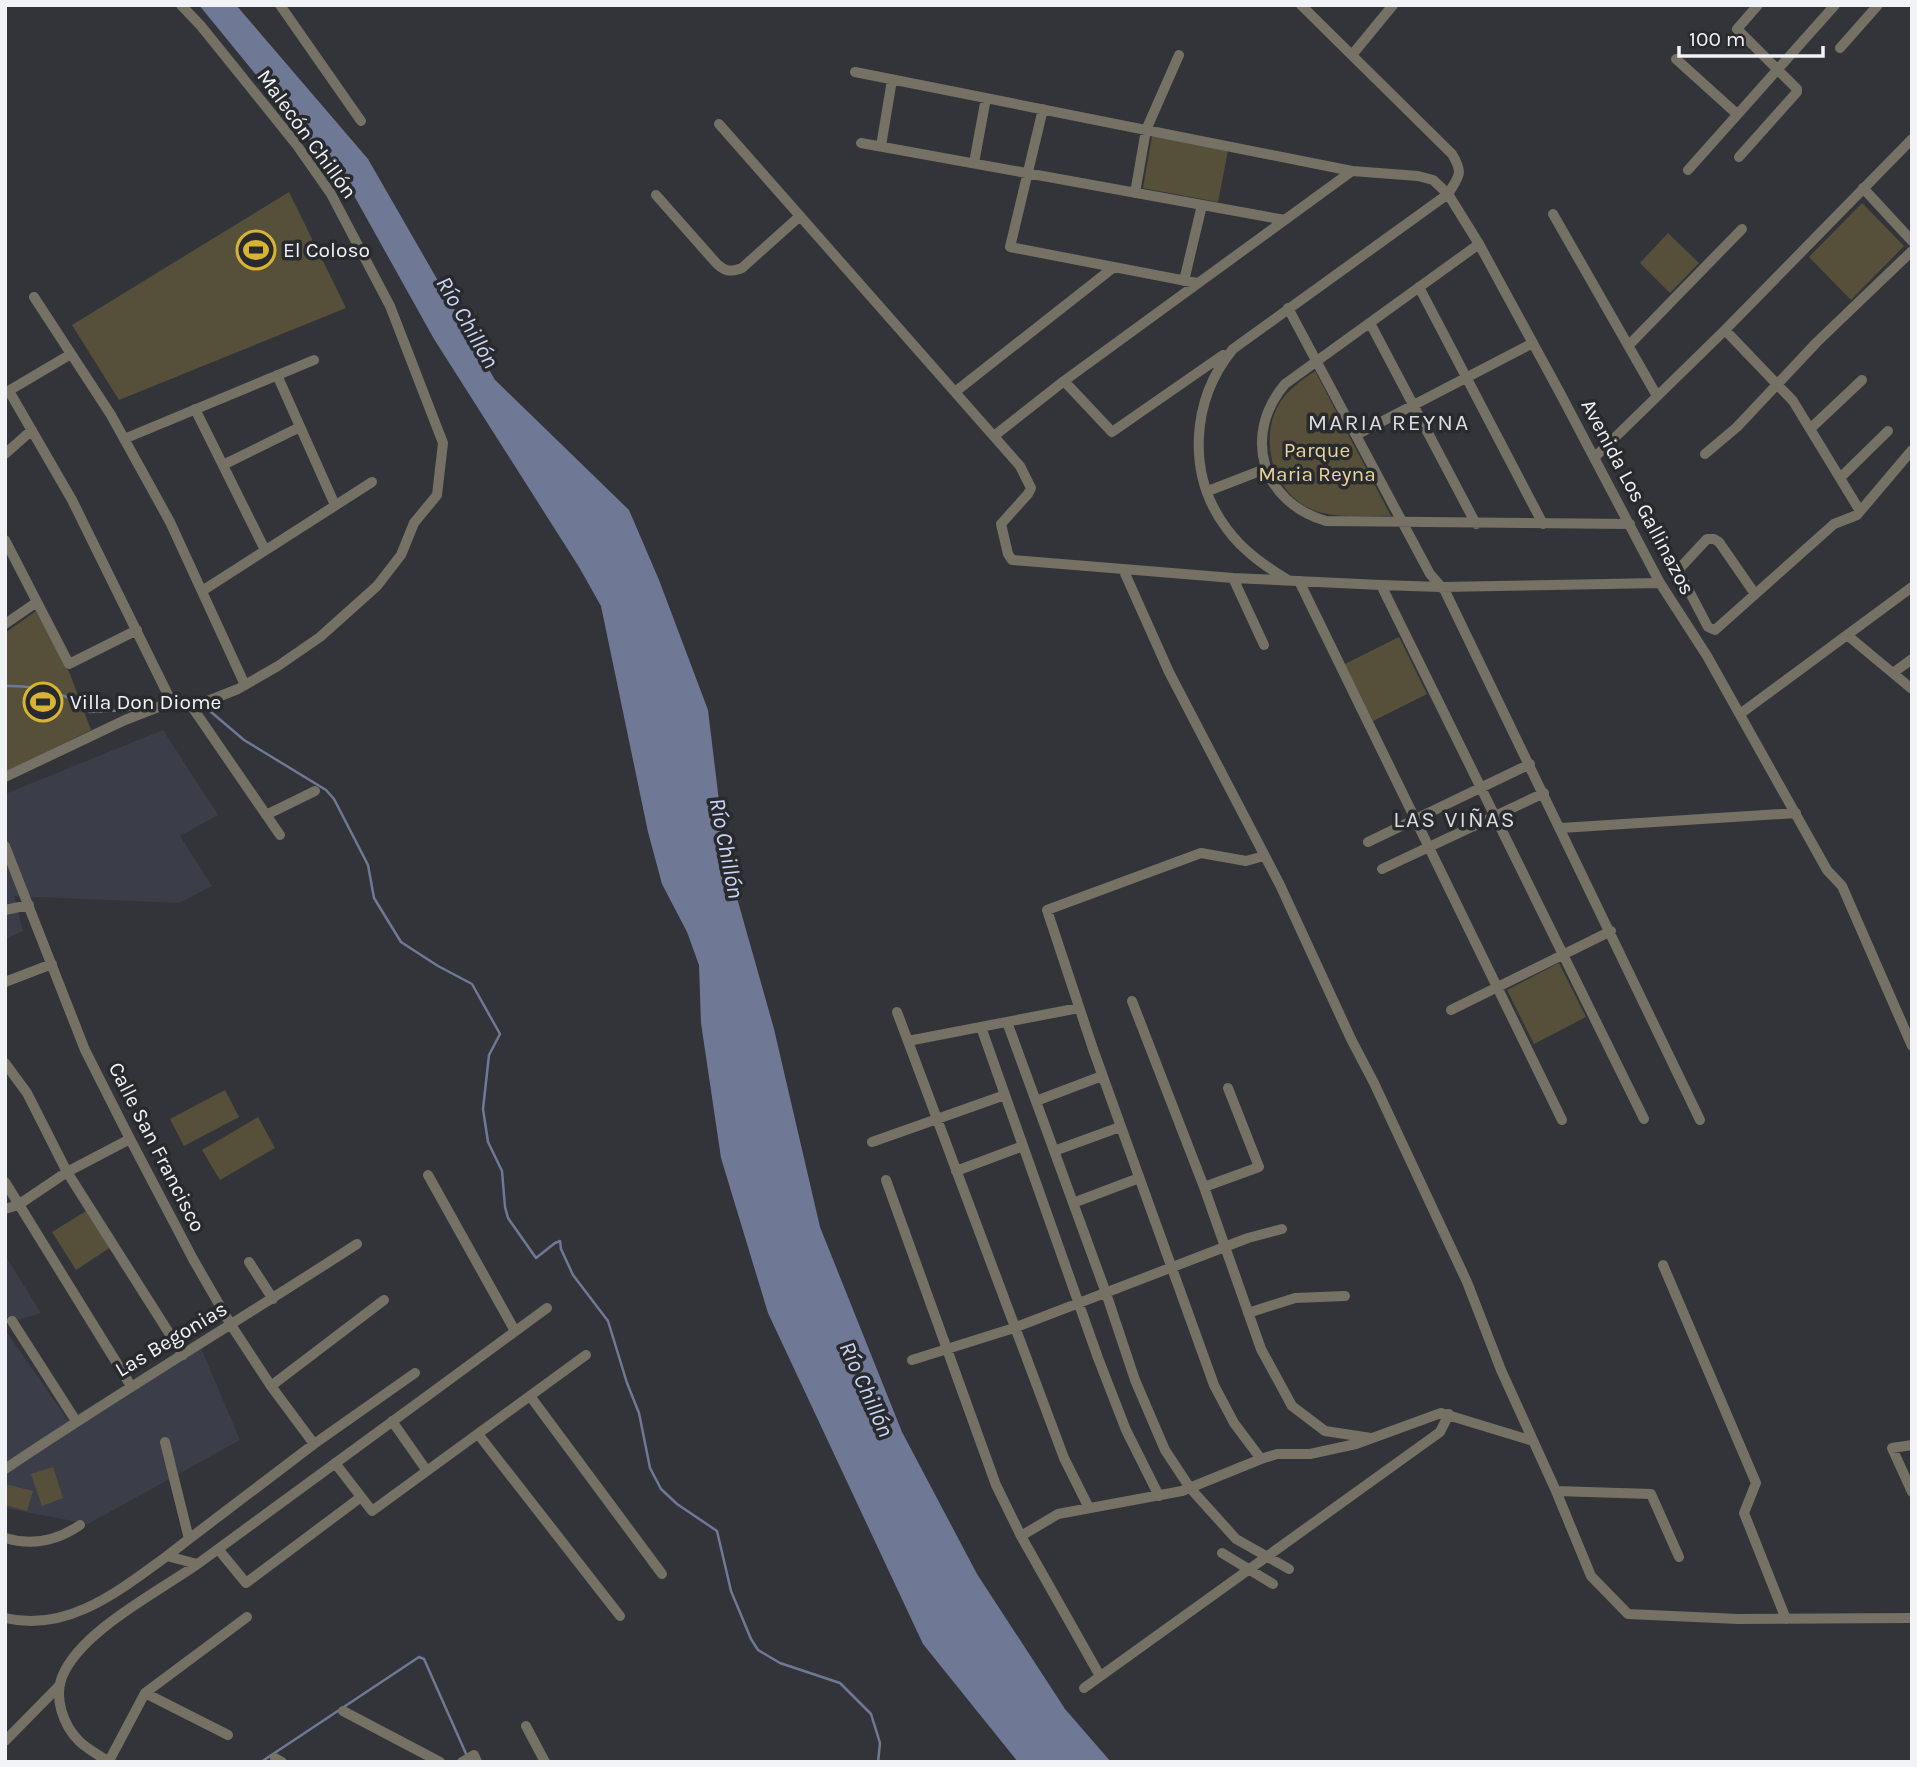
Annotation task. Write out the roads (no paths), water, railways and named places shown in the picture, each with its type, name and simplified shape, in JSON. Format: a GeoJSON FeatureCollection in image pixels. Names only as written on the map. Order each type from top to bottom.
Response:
{"type":"FeatureCollection","features":[{"type":"Feature","properties":{"kind":"street","name":"Malecón Chillón"},"geometry":{"type":"LineString","coordinates":[[181,5],[296,144],[331,194],[390,306],[443,443],[437,495],[414,523],[401,555],[377,586],[320,637],[245,685]]}},
{"type":"Feature","properties":{"kind":"street"},"geometry":{"type":"LineString","coordinates":[[280,5],[361,121]]}},
{"type":"Feature","properties":{"kind":"street"},"geometry":{"type":"LineString","coordinates":[[1064,381],[1108,430],[1113,432],[1448,194],[1461,173],[1452,154],[1301,5]]}},
{"type":"Feature","properties":{"kind":"street"},"geometry":{"type":"LineString","coordinates":[[1352,55],[1394,5]]}},
{"type":"Feature","properties":{"kind":"street"},"geometry":{"type":"LineString","coordinates":[[1739,157],[1797,92],[1778,69],[1737,29],[1758,5]]}},
{"type":"Feature","properties":{"kind":"street"},"geometry":{"type":"LineString","coordinates":[[1840,48],[1878,5]]}},
{"type":"Feature","properties":{"kind":"street"},"geometry":{"type":"LineString","coordinates":[[1688,170],[1830,8]]}},
{"type":"Feature","properties":{"kind":"street"},"geometry":{"type":"LineString","coordinates":[[1135,192],[1146,130],[1179,55]]}},
{"type":"Feature","properties":{"kind":"street"},"geometry":{"type":"LineString","coordinates":[[1676,59],[1738,114]]}},
{"type":"Feature","properties":{"kind":"street"},"geometry":{"type":"LineString","coordinates":[[855,72],[1352,171],[1418,176],[1433,180],[1448,194]]}},
{"type":"Feature","properties":{"kind":"street"},"geometry":{"type":"LineString","coordinates":[[881,146],[892,80]]}},
{"type":"Feature","properties":{"kind":"street"},"geometry":{"type":"LineString","coordinates":[[974,163],[986,98]]}},
{"type":"Feature","properties":{"kind":"street"},"geometry":{"type":"LineString","coordinates":[[1043,109],[1010,247],[1197,284]]}},
{"type":"Feature","properties":{"kind":"street"},"geometry":{"type":"LineString","coordinates":[[719,124],[1020,466],[1031,488],[1001,524],[1008,554],[1013,560],[1233,578],[1381,585],[1441,587],[1660,583]]}},
{"type":"Feature","properties":{"kind":"street"},"geometry":{"type":"LineString","coordinates":[[1596,456],[1725,330],[1912,139]]}},
{"type":"Feature","properties":{"kind":"street"},"geometry":{"type":"LineString","coordinates":[[862,143],[1284,220]]}},
{"type":"Feature","properties":{"kind":"street"},"geometry":{"type":"LineString","coordinates":[[993,436],[1352,171]]}},
{"type":"Feature","properties":{"kind":"street"},"geometry":{"type":"LineString","coordinates":[[1863,188],[1912,241]]}},
{"type":"Feature","properties":{"kind":"street","name":"Avenida Los Gallinazos"},"geometry":{"type":"LineString","coordinates":[[1448,194],[1479,244],[1596,456],[1660,583],[1707,656],[1828,870],[1842,886],[1912,1046]]}},
{"type":"Feature","properties":{"kind":"street"},"geometry":{"type":"LineString","coordinates":[[656,195],[717,264],[731,272],[742,268],[800,216]]}},
{"type":"Feature","properties":{"kind":"street"},"geometry":{"type":"LineString","coordinates":[[1185,281],[1202,205]]}},
{"type":"Feature","properties":{"kind":"street"},"geometry":{"type":"LineString","coordinates":[[1553,214],[1657,396]]}},
{"type":"Feature","properties":{"kind":"street"},"geometry":{"type":"LineString","coordinates":[[1629,345],[1742,229]]}},
{"type":"Feature","properties":{"kind":"street"},"geometry":{"type":"LineString","coordinates":[[1479,244],[1285,384],[1274,397],[1261,435],[1265,469],[1285,499],[1310,517],[1342,523],[1630,524]]}},
{"type":"Feature","properties":{"kind":"street"},"geometry":{"type":"LineString","coordinates":[[1705,454],[1737,427],[1817,342],[1912,251]]}},
{"type":"Feature","properties":{"kind":"street"},"geometry":{"type":"LineString","coordinates":[[955,392],[1114,267]]}},
{"type":"Feature","properties":{"kind":"street"},"geometry":{"type":"LineString","coordinates":[[1419,288],[1543,524]]}},
{"type":"Feature","properties":{"kind":"street"},"geometry":{"type":"LineString","coordinates":[[5,777],[125,720],[161,706],[205,702],[245,685],[170,522],[124,439],[34,297]]}},
{"type":"Feature","properties":{"kind":"street"},"geometry":{"type":"LineString","coordinates":[[1288,308],[1430,574],[1445,591],[1700,1120]]}},
{"type":"Feature","properties":{"kind":"street"},"geometry":{"type":"LineString","coordinates":[[1370,323],[1476,524]]}},
{"type":"Feature","properties":{"kind":"street"},"geometry":{"type":"LineString","coordinates":[[1725,330],[1793,401],[1860,511]]}},
{"type":"Feature","properties":{"kind":"street"},"geometry":{"type":"LineString","coordinates":[[1356,435],[1533,343]]}},
{"type":"Feature","properties":{"kind":"street"},"geometry":{"type":"LineString","coordinates":[[1233,349],[1218,367],[1202,408],[1198,449],[1208,491],[1216,511],[1242,546],[1261,563],[1294,580],[1429,847],[1562,1120]]}},
{"type":"Feature","properties":{"kind":"street"},"geometry":{"type":"LineString","coordinates":[[71,354],[7,392],[72,500],[173,705]]}},
{"type":"Feature","properties":{"kind":"street"},"geometry":{"type":"LineString","coordinates":[[124,439],[314,360]]}},
{"type":"Feature","properties":{"kind":"street"},"geometry":{"type":"LineString","coordinates":[[277,375],[335,505]]}},
{"type":"Feature","properties":{"kind":"street"},"geometry":{"type":"LineString","coordinates":[[1810,429],[1862,380]]}},
{"type":"Feature","properties":{"kind":"street"},"geometry":{"type":"LineString","coordinates":[[195,409],[265,550]]}},
{"type":"Feature","properties":{"kind":"street"},"geometry":{"type":"LineString","coordinates":[[223,465],[300,427]]}},
{"type":"Feature","properties":{"kind":"street"},"geometry":{"type":"LineString","coordinates":[[5,454],[32,430]]}},
{"type":"Feature","properties":{"kind":"street"},"geometry":{"type":"LineString","coordinates":[[1840,478],[1888,431]]}},
{"type":"Feature","properties":{"kind":"street"},"geometry":{"type":"LineString","coordinates":[[1755,594],[1719,542],[1714,539],[1707,539],[1678,570],[1698,612],[1712,629],[1715,629],[1755,594],[1834,524],[1857,515],[1912,450]]}},
{"type":"Feature","properties":{"kind":"street"},"geometry":{"type":"LineString","coordinates":[[1208,491],[1265,469]]}},
{"type":"Feature","properties":{"kind":"street"},"geometry":{"type":"LineString","coordinates":[[202,591],[373,482]]}},
{"type":"Feature","properties":{"kind":"street"},"geometry":{"type":"LineString","coordinates":[[5,540],[69,664],[137,630]]}},
{"type":"Feature","properties":{"kind":"street"},"geometry":{"type":"LineString","coordinates":[[1124,569],[1170,671],[1280,885],[1467,1282],[1501,1370],[1591,1576],[1628,1614],[1786,1619],[1912,1618]]}},
{"type":"Feature","properties":{"kind":"street"},"geometry":{"type":"LineString","coordinates":[[1233,578],[1264,645]]}},
{"type":"Feature","properties":{"kind":"street"},"geometry":{"type":"LineString","coordinates":[[1381,585],[1644,1119]]}},
{"type":"Feature","properties":{"kind":"street"},"geometry":{"type":"LineString","coordinates":[[1740,714],[1912,587]]}},
{"type":"Feature","properties":{"kind":"street"},"geometry":{"type":"LineString","coordinates":[[5,624],[37,602]]}},
{"type":"Feature","properties":{"kind":"street"},"geometry":{"type":"LineString","coordinates":[[1847,635],[1912,689]]}},
{"type":"Feature","properties":{"kind":"street"},"geometry":{"type":"LineString","coordinates":[[1893,673],[1912,659]]}},
{"type":"Feature","properties":{"kind":"street"},"geometry":{"type":"LineString","coordinates":[[190,704],[280,835]]}},
{"type":"Feature","properties":{"kind":"street"},"geometry":{"type":"LineString","coordinates":[[1368,842],[1530,764]]}},
{"type":"Feature","properties":{"kind":"street"},"geometry":{"type":"LineString","coordinates":[[266,815],[315,791]]}},
{"type":"Feature","properties":{"kind":"street"},"geometry":{"type":"LineString","coordinates":[[1382,869],[1544,793]]}},
{"type":"Feature","properties":{"kind":"street"},"geometry":{"type":"LineString","coordinates":[[1561,828],[1796,813]]}},
{"type":"Feature","properties":{"kind":"street","name":"Calle San Francisco"},"geometry":{"type":"LineString","coordinates":[[5,846],[85,1050],[130,1139],[231,1325],[314,1444]]}},
{"type":"Feature","properties":{"kind":"street"},"geometry":{"type":"LineString","coordinates":[[1261,1459],[1234,1423],[1214,1385],[1102,1076],[1046,910],[1201,853],[1246,861],[1264,856]]}},
{"type":"Feature","properties":{"kind":"street"},"geometry":{"type":"LineString","coordinates":[[5,910],[29,905]]}},
{"type":"Feature","properties":{"kind":"street"},"geometry":{"type":"LineString","coordinates":[[1451,1010],[1611,931]]}},
{"type":"Feature","properties":{"kind":"street"},"geometry":{"type":"LineString","coordinates":[[5,982],[52,964]]}},
{"type":"Feature","properties":{"kind":"street"},"geometry":{"type":"LineString","coordinates":[[1132,1000],[1204,1187],[1261,1349],[1292,1406],[1325,1431],[1372,1438]]}},
{"type":"Feature","properties":{"kind":"street"},"geometry":{"type":"LineString","coordinates":[[908,1041],[1079,1008]]}},
{"type":"Feature","properties":{"kind":"street"},"geometry":{"type":"LineString","coordinates":[[897,1012],[1064,1458],[1089,1508]]}},
{"type":"Feature","properties":{"kind":"street"},"geometry":{"type":"LineString","coordinates":[[1007,1022],[1135,1380],[1165,1450],[1190,1488],[1236,1539],[1289,1569]]}},
{"type":"Feature","properties":{"kind":"street"},"geometry":{"type":"LineString","coordinates":[[981,1027],[1078,1303],[1126,1430],[1159,1496]]}},
{"type":"Feature","properties":{"kind":"street"},"geometry":{"type":"LineString","coordinates":[[5,1063],[27,1093],[67,1172],[183,1355]]}},
{"type":"Feature","properties":{"kind":"street"},"geometry":{"type":"LineString","coordinates":[[1036,1101],[1102,1076]]}},
{"type":"Feature","properties":{"kind":"street"},"geometry":{"type":"LineString","coordinates":[[1204,1187],[1259,1167],[1227,1088]]}},
{"type":"Feature","properties":{"kind":"street"},"geometry":{"type":"LineString","coordinates":[[872,1142],[1005,1095]]}},
{"type":"Feature","properties":{"kind":"street"},"geometry":{"type":"LineString","coordinates":[[1054,1151],[1121,1127]]}},
{"type":"Feature","properties":{"kind":"street"},"geometry":{"type":"LineString","coordinates":[[5,1209],[18,1205],[67,1172],[130,1139]]}},
{"type":"Feature","properties":{"kind":"street"},"geometry":{"type":"LineString","coordinates":[[956,1171],[1023,1146]]}},
{"type":"Feature","properties":{"kind":"street"},"geometry":{"type":"LineString","coordinates":[[428,1175],[515,1331]]}},
{"type":"Feature","properties":{"kind":"street"},"geometry":{"type":"LineString","coordinates":[[1073,1203],[1139,1178]]}},
{"type":"Feature","properties":{"kind":"street"},"geometry":{"type":"LineString","coordinates":[[886,1180],[996,1485],[1021,1536],[1100,1676]]}},
{"type":"Feature","properties":{"kind":"street"},"geometry":{"type":"LineString","coordinates":[[5,1182],[131,1386]]}},
{"type":"Feature","properties":{"kind":"street"},"geometry":{"type":"LineString","coordinates":[[912,1360],[1014,1328],[1248,1238],[1282,1229]]}},
{"type":"Feature","properties":{"kind":"street","name":"Las Begonias"},"geometry":{"type":"LineString","coordinates":[[5,1469],[76,1421],[357,1244]]}},
{"type":"Feature","properties":{"kind":"street"},"geometry":{"type":"LineString","coordinates":[[249,1262],[273,1299]]}},
{"type":"Feature","properties":{"kind":"street"},"geometry":{"type":"LineString","coordinates":[[1663,1265],[1756,1483],[1744,1513],[1786,1619]]}},
{"type":"Feature","properties":{"kind":"street"},"geometry":{"type":"LineString","coordinates":[[1248,1312],[1295,1298],[1345,1296]]}},
{"type":"Feature","properties":{"kind":"street"},"geometry":{"type":"LineString","coordinates":[[271,1386],[384,1300]]}},
{"type":"Feature","properties":{"kind":"street"},"geometry":{"type":"LineString","coordinates":[[247,1617],[145,1693],[109,1762],[79,1741],[70,1730],[62,1714],[60,1685],[69,1663],[104,1628],[218,1549],[547,1308]]}},
{"type":"Feature","properties":{"kind":"street"},"geometry":{"type":"LineString","coordinates":[[12,1321],[76,1421]]}},
{"type":"Feature","properties":{"kind":"street"},"geometry":{"type":"LineString","coordinates":[[335,1463],[372,1511],[586,1355]]}},
{"type":"Feature","properties":{"kind":"street"},"geometry":{"type":"LineString","coordinates":[[5,1618],[17,1621],[51,1620],[96,1605],[167,1556],[314,1444],[415,1373]]}},
{"type":"Feature","properties":{"kind":"street"},"geometry":{"type":"LineString","coordinates":[[530,1396],[662,1574]]}},
{"type":"Feature","properties":{"kind":"street"},"geometry":{"type":"LineString","coordinates":[[1021,1536],[1058,1514],[1190,1488],[1278,1454],[1310,1454],[1356,1444],[1438,1413],[1449,1414],[1533,1441]]}},
{"type":"Feature","properties":{"kind":"street"},"geometry":{"type":"LineString","coordinates":[[1084,1688],[1440,1432],[1449,1414]]}},
{"type":"Feature","properties":{"kind":"street"},"geometry":{"type":"LineString","coordinates":[[392,1422],[427,1471]]}},
{"type":"Feature","properties":{"kind":"street"},"geometry":{"type":"LineString","coordinates":[[478,1434],[620,1616]]}},
{"type":"Feature","properties":{"kind":"street"},"geometry":{"type":"LineString","coordinates":[[165,1442],[189,1539]]}},
{"type":"Feature","properties":{"kind":"street"},"geometry":{"type":"LineString","coordinates":[[1912,1445],[1892,1448],[1912,1492]]}},
{"type":"Feature","properties":{"kind":"street"},"geometry":{"type":"LineString","coordinates":[[1556,1491],[1651,1494],[1679,1557]]}},
{"type":"Feature","properties":{"kind":"street"},"geometry":{"type":"LineString","coordinates":[[218,1549],[246,1583],[361,1497]]}},
{"type":"Feature","properties":{"kind":"street"},"geometry":{"type":"LineString","coordinates":[[5,1538],[34,1543],[49,1541],[80,1525]]}},
{"type":"Feature","properties":{"kind":"street"},"geometry":{"type":"LineString","coordinates":[[1222,1553],[1273,1584]]}},
{"type":"Feature","properties":{"kind":"street"},"geometry":{"type":"LineString","coordinates":[[167,1556],[197,1564]]}},
{"type":"Feature","properties":{"kind":"street"},"geometry":{"type":"LineString","coordinates":[[5,1741],[60,1685]]}},
{"type":"Feature","properties":{"kind":"street"},"geometry":{"type":"LineString","coordinates":[[145,1693],[228,1735]]}},
{"type":"Feature","properties":{"kind":"street"},"geometry":{"type":"LineString","coordinates":[[343,1711],[440,1762]]}},
{"type":"Feature","properties":{"kind":"street"},"geometry":{"type":"LineString","coordinates":[[526,1726],[545,1762]]}},
{"type":"Feature","properties":{"kind":"street"},"geometry":{"type":"LineString","coordinates":[[462,1762],[474,1755],[477,1762]]}},
{"type":"Feature","properties":{"kind":"water","name":"Río Chillón"},"geometry":{"type":"Polygon","coordinates":[[[199,5],[236,5],[368,159],[495,380],[629,510],[659,580],[708,710],[726,859],[774,1029],[820,1227],[902,1432],[977,1574],[1065,1709],[1111,1762],[1018,1762],[923,1644],[768,1313],[721,1158],[701,1023],[699,965],[687,932],[662,884],[648,832],[601,606],[434,339],[352,192],[199,5]]]}},
{"type":"Feature","properties":{"kind":"waterway"},"geometry":{"type":"LineString","coordinates":[[5,686],[28,687],[61,694],[90,712],[151,706]]}},
{"type":"Feature","properties":{"kind":"waterway"},"geometry":{"type":"LineString","coordinates":[[204,706],[244,740],[326,790],[334,799],[368,865],[374,898],[401,942],[472,984],[500,1034],[489,1055],[483,1109],[488,1142],[502,1171],[508,1218],[536,1258],[560,1241],[573,1275],[608,1321],[639,1413],[650,1468],[661,1489],[677,1504],[717,1531],[731,1591],[758,1650],[780,1663],[840,1683],[871,1714],[880,1743],[878,1762]]}},
{"type":"Feature","properties":{"kind":"waterway"},"geometry":{"type":"LineString","coordinates":[[261,1762],[419,1657],[424,1659],[467,1756]]}},
{"type":"Feature","properties":{"kind":"place","name":"El Coloso"},"geometry":{"type":"Point","coordinates":[256,250]}},
{"type":"Feature","properties":{"kind":"place","name":"Villa Don Diome"},"geometry":{"type":"Point","coordinates":[43,702]}},
{"type":"Feature","properties":{"kind":"district","name":"MARIA REYNA"},"geometry":{"type":"Point","coordinates":[1389,422]}},
{"type":"Feature","properties":{"kind":"district","name":"LAS VIÑAS"},"geometry":{"type":"Point","coordinates":[1455,819]}},
{"type":"Feature","properties":{"kind":"park label","name":"Parque Maria Reyna"},"geometry":{"type":"Point","coordinates":[1317,462]}}]}
